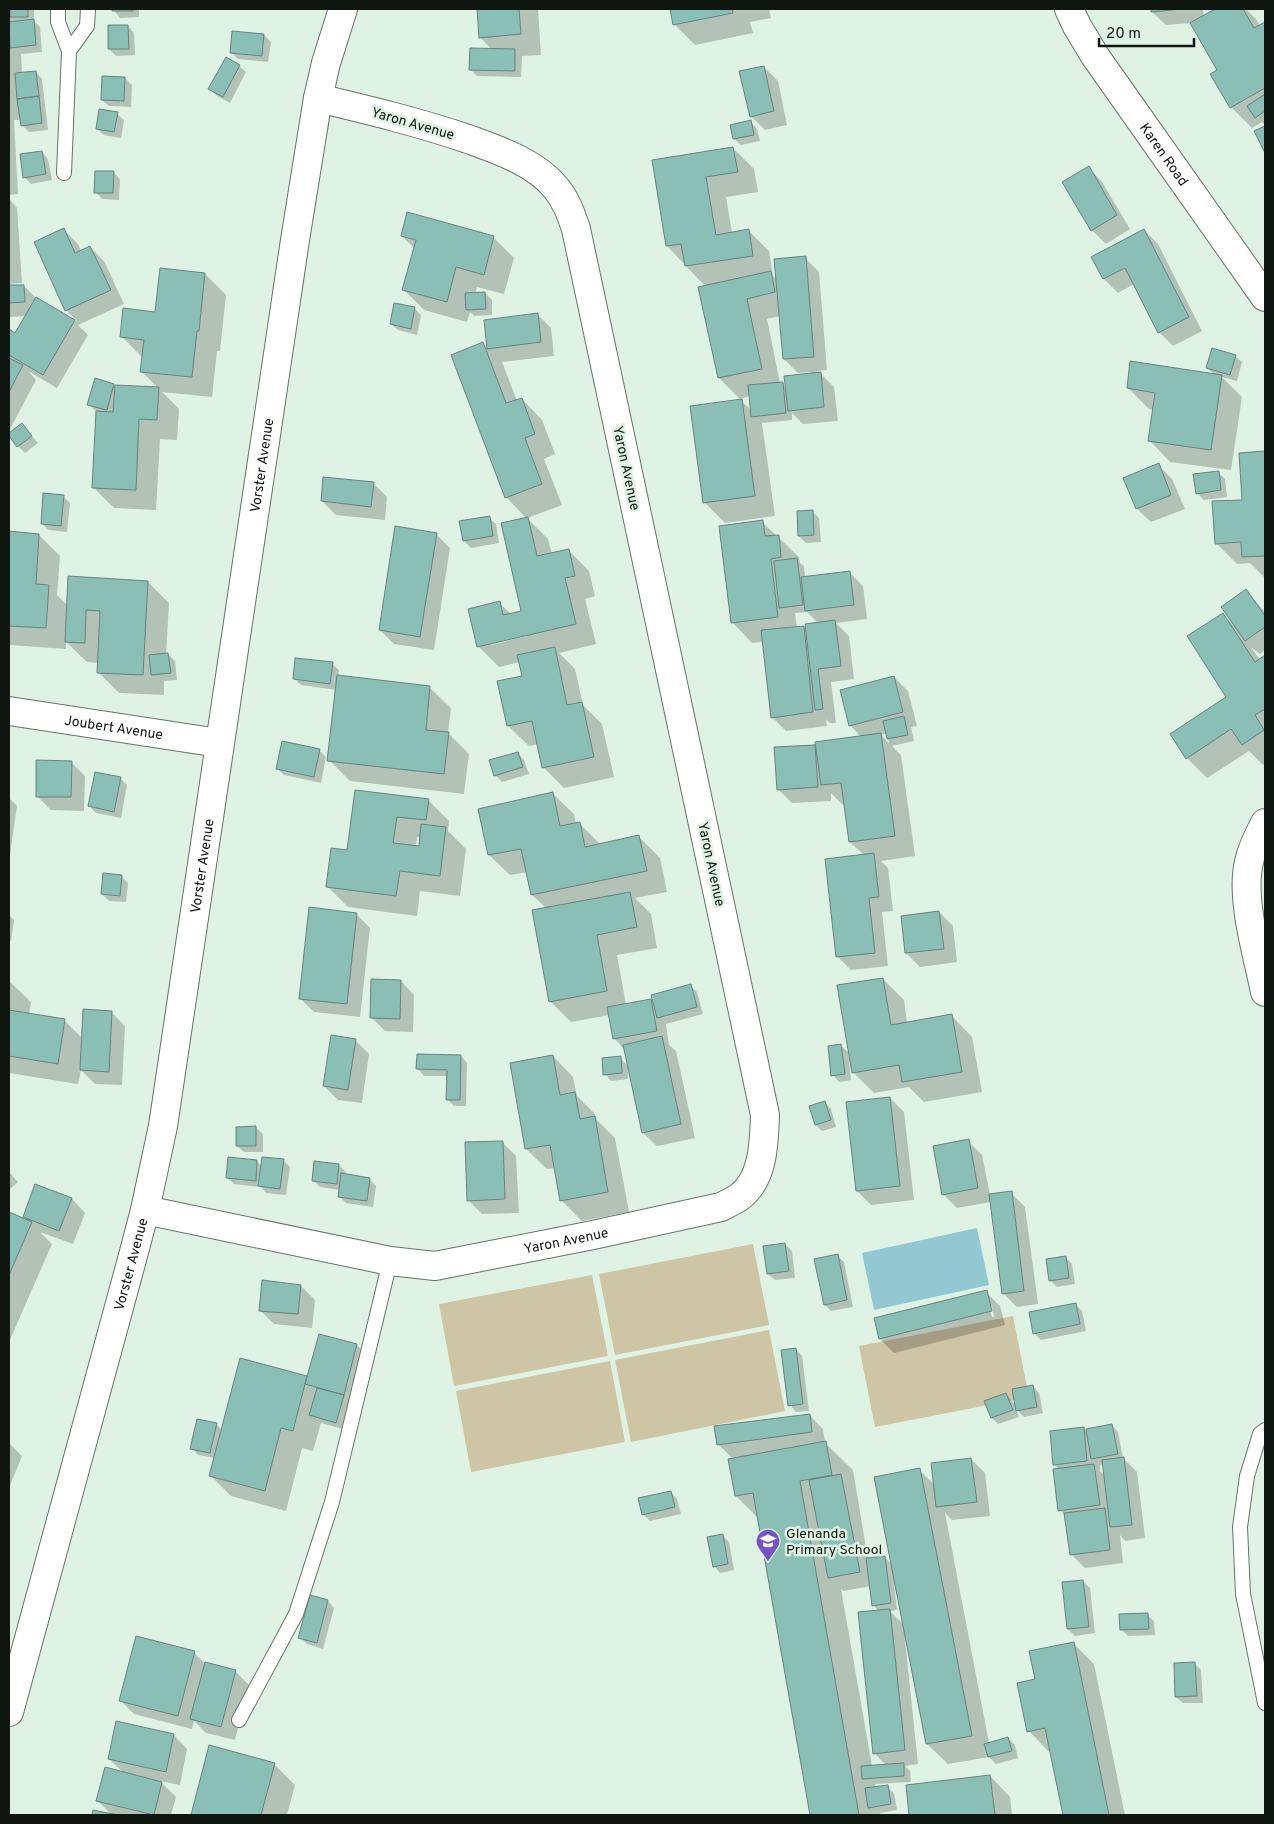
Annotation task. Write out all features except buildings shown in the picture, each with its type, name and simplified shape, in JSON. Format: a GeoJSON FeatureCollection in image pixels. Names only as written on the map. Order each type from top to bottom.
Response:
{"type":"FeatureCollection","features":[{"type":"Feature","properties":{"kind":"street","name":"Vorster Avenue"},"geometry":{"type":"LineString","coordinates":[[9,1712],[16,1654],[145,1210],[163,1126],[219,744],[318,98],[326,63],[344,9]]}},
{"type":"Feature","properties":{"kind":"street","name":"Karen Road"},"geometry":{"type":"LineString","coordinates":[[1069,9],[1076,26],[1095,56],[1265,296]]}},
{"type":"Feature","properties":{"kind":"street","name":"Yaron Avenue"},"geometry":{"type":"LineString","coordinates":[[145,1210],[390,1262],[435,1266],[697,1214],[721,1207],[740,1197],[752,1182],[760,1164],[764,1140],[765,1115],[576,229],[568,205],[557,188],[539,172],[498,150],[424,124],[318,98]]}},
{"type":"Feature","properties":{"kind":"street","name":"Joubert Avenue"},"geometry":{"type":"LineString","coordinates":[[9,711],[219,744]]}},
{"type":"Feature","properties":{"kind":"street"},"geometry":{"type":"LineString","coordinates":[[1265,823],[1256,838],[1248,864],[1247,888],[1250,919],[1265,992]]}},
{"type":"Feature","properties":{"kind":"lane"},"geometry":{"type":"LineString","coordinates":[[58,9],[58,22],[69,51],[64,172]]}},
{"type":"Feature","properties":{"kind":"lane"},"geometry":{"type":"LineString","coordinates":[[69,51],[87,26],[88,9]]}},
{"type":"Feature","properties":{"kind":"lane"},"geometry":{"type":"LineString","coordinates":[[239,1720],[296,1614],[332,1502],[390,1262]]}},
{"type":"Feature","properties":{"kind":"lane"},"geometry":{"type":"LineString","coordinates":[[1265,1430],[1260,1434],[1247,1476],[1240,1527],[1243,1594],[1265,1703]]}},
{"type":"Feature","properties":{"kind":"shaded area"},"geometry":{"type":"Polygon","coordinates":[[[753,1244],[769,1325],[615,1355],[599,1274],[753,1244]]]}},
{"type":"Feature","properties":{"kind":"shaded area"},"geometry":{"type":"Polygon","coordinates":[[[592,1275],[608,1356],[454,1386],[439,1304],[592,1275]]]}},
{"type":"Feature","properties":{"kind":"shaded area"},"geometry":{"type":"Polygon","coordinates":[[[1013,1316],[1029,1397],[875,1427],[859,1346],[1013,1316]]]}},
{"type":"Feature","properties":{"kind":"shaded area"},"geometry":{"type":"Polygon","coordinates":[[[769,1330],[785,1411],[631,1442],[615,1360],[769,1330]]]}},
{"type":"Feature","properties":{"kind":"shaded area"},"geometry":{"type":"Polygon","coordinates":[[[610,1361],[625,1442],[471,1472],[456,1391],[610,1361]]]}},
{"type":"Feature","properties":{"kind":"water"},"geometry":{"type":"Polygon","coordinates":[[[977,1228],[989,1285],[874,1310],[862,1253],[977,1228]]]}},
{"type":"Feature","properties":{"kind":"place","name":"Glenanda Primary School"},"geometry":{"type":"Point","coordinates":[768,1562]}}]}
